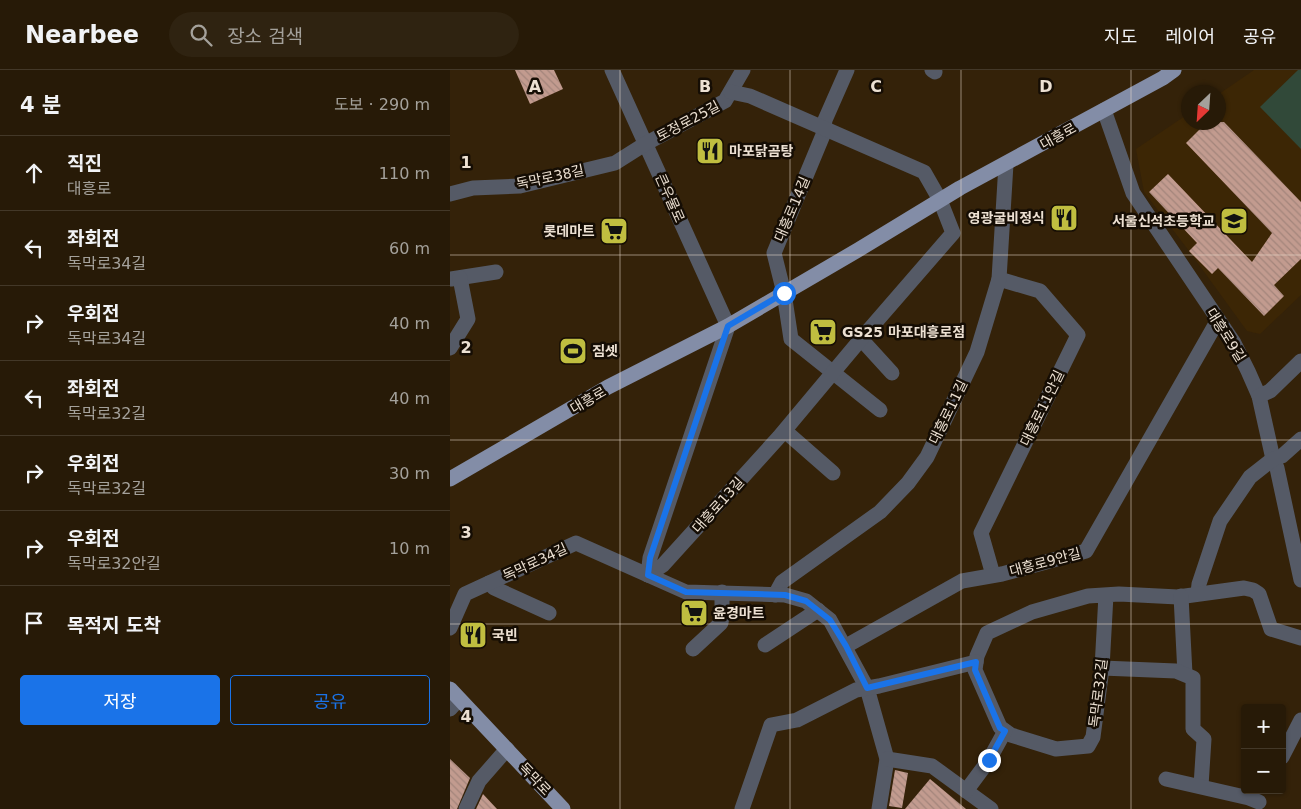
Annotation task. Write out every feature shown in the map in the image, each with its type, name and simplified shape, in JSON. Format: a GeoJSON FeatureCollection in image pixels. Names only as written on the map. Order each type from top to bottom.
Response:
{"type":"FeatureCollection","features":[{"type":"Feature","properties":{"kind":"main road","name":"대흥로"},"geometry":{"type":"LineString","coordinates":[[450,479],[608,388],[728,326],[940,200],[1174,70]]}},
{"type":"Feature","properties":{"kind":"main road","name":"독막로"},"geometry":{"type":"LineString","coordinates":[[453,699],[507,748],[563,809]]}},
{"type":"Feature","properties":{"kind":"street","name":"큰우물로"},"geometry":{"type":"LineString","coordinates":[[612,70],[728,326]]}},
{"type":"Feature","properties":{"kind":"street","name":"토정로25길"},"geometry":{"type":"LineString","coordinates":[[645,144],[725,101],[743,70]]}},
{"type":"Feature","properties":{"kind":"street","name":"대흥로14길"},"geometry":{"type":"LineString","coordinates":[[834,372],[792,339],[784,293],[774,253],[823,135],[825,120],[847,70]]}},
{"type":"Feature","properties":{"kind":"street"},"geometry":{"type":"LineString","coordinates":[[731,92],[750,96],[924,172],[940,200]]}},
{"type":"Feature","properties":{"kind":"street","name":"대흥로9길"},"geometry":{"type":"LineString","coordinates":[[1104,110],[1133,193],[1234,343],[1259,396],[1277,468],[1301,580]]}},
{"type":"Feature","properties":{"kind":"street","name":"독막로38길"},"geometry":{"type":"LineString","coordinates":[[450,194],[473,188],[520,186],[615,163],[645,144]]}},
{"type":"Feature","properties":{"kind":"street","name":"대흥로11길"},"geometry":{"type":"LineString","coordinates":[[775,595],[782,582],[880,512],[908,483],[927,456],[976,352],[999,279],[1006,164]]}},
{"type":"Feature","properties":{"kind":"street","name":"대흥로13길"},"geometry":{"type":"LineString","coordinates":[[648,575],[664,565],[785,431],[861,339],[953,233],[940,200]]}},
{"type":"Feature","properties":{"kind":"street"},"geometry":{"type":"LineString","coordinates":[[450,348],[468,319],[455,279],[496,272]]}},
{"type":"Feature","properties":{"kind":"street","name":"대흥로11안길"},"geometry":{"type":"LineString","coordinates":[[993,575],[981,533],[1078,335],[1040,291],[999,279]]}},
{"type":"Feature","properties":{"kind":"street","name":"대흥로9안길"},"geometry":{"type":"LineString","coordinates":[[846,646],[962,581],[1086,552],[1218,320]]}},
{"type":"Feature","properties":{"kind":"street"},"geometry":{"type":"LineString","coordinates":[[648,575],[650,558],[728,326]]}},
{"type":"Feature","properties":{"kind":"street"},"geometry":{"type":"LineString","coordinates":[[861,339],[892,373]]}},
{"type":"Feature","properties":{"kind":"street"},"geometry":{"type":"LineString","coordinates":[[1259,396],[1270,391],[1301,362]]}},
{"type":"Feature","properties":{"kind":"street"},"geometry":{"type":"LineString","coordinates":[[834,372],[880,410]]}},
{"type":"Feature","properties":{"kind":"street"},"geometry":{"type":"LineString","coordinates":[[785,431],[833,473]]}},
{"type":"Feature","properties":{"kind":"street"},"geometry":{"type":"LineString","coordinates":[[1198,593],[1199,584],[1220,522],[1250,476],[1274,459],[1282,456],[1301,439]]}},
{"type":"Feature","properties":{"kind":"street","name":"독막로34길"},"geometry":{"type":"LineString","coordinates":[[450,628],[465,594],[576,543],[686,592],[785,595],[806,601],[830,620],[846,646],[867,688],[887,760]]}},
{"type":"Feature","properties":{"kind":"street","name":"독막로34길"},"geometry":{"type":"LineString","coordinates":[[489,583],[494,588],[549,614]]}},
{"type":"Feature","properties":{"kind":"street"},"geometry":{"type":"LineString","coordinates":[[966,791],[989,760],[1005,731],[1000,728],[975,670],[977,656],[987,633],[1032,612],[1088,596],[1181,596],[1244,588],[1259,594],[1271,629],[1301,638]]}},
{"type":"Feature","properties":{"kind":"street"},"geometry":{"type":"LineString","coordinates":[[693,649],[721,623],[722,592]]}},
{"type":"Feature","properties":{"kind":"street","name":"독막로32길"},"geometry":{"type":"LineString","coordinates":[[1005,731],[1011,735],[1056,749],[1088,746],[1092,737],[1102,668],[1106,595]]}},
{"type":"Feature","properties":{"kind":"street"},"geometry":{"type":"LineString","coordinates":[[1181,596],[1185,674]]}},
{"type":"Feature","properties":{"kind":"street"},"geometry":{"type":"LineString","coordinates":[[765,645],[818,610]]}},
{"type":"Feature","properties":{"kind":"street"},"geometry":{"type":"LineString","coordinates":[[742,809],[771,725],[797,720],[856,690],[976,662]]}},
{"type":"Feature","properties":{"kind":"street"},"geometry":{"type":"LineString","coordinates":[[1102,668],[1176,671],[1194,678],[1194,729],[1204,740],[1201,786]]}},
{"type":"Feature","properties":{"kind":"street"},"geometry":{"type":"LineString","coordinates":[[1286,749],[1301,720]]}},
{"type":"Feature","properties":{"kind":"street"},"geometry":{"type":"LineString","coordinates":[[466,809],[479,781],[507,748]]}},
{"type":"Feature","properties":{"kind":"street"},"geometry":{"type":"LineString","coordinates":[[880,809],[887,760],[932,766],[991,809]]}},
{"type":"Feature","properties":{"kind":"street"},"geometry":{"type":"LineString","coordinates":[[1166,779],[1260,800]]}},
{"type":"Feature","properties":{"kind":"shaded area","name":"서울신석초등학교"},"geometry":{"type":"Polygon","coordinates":[[[1254,70],[1301,70],[1301,295],[1260,334],[1247,331],[1144,192],[1136,149],[1181,119],[1181,130],[1226,130],[1226,89],[1254,70]]]}},
{"type":"Feature","properties":{"kind":"green space"},"geometry":{"type":"Polygon","coordinates":[[[1298,70],[1301,70],[1301,149],[1260,107],[1298,70]]]}},
{"type":"Feature","properties":{"kind":"building"},"geometry":{"type":"Polygon","coordinates":[[[515,70],[554,70],[563,89],[530,104],[515,70]]]}},
{"type":"Feature","properties":{"kind":"building"},"geometry":{"type":"Polygon","coordinates":[[[1226,124],[1301,202],[1301,259],[1274,285],[1284,296],[1264,316],[1218,268],[1212,274],[1189,251],[1197,243],[1149,192],[1168,174],[1252,262],[1272,233],[1186,143],[1199,130],[1226,130],[1226,124]]]}},
{"type":"Feature","properties":{"kind":"building"},"geometry":{"type":"Polygon","coordinates":[[[450,759],[470,778],[457,809],[450,809],[450,759]]]}},
{"type":"Feature","properties":{"kind":"building"},"geometry":{"type":"Polygon","coordinates":[[[895,770],[908,773],[902,808],[889,806],[895,770]]]}},
{"type":"Feature","properties":{"kind":"building"},"geometry":{"type":"Polygon","coordinates":[[[930,779],[966,809],[905,809],[930,779]]]}},
{"type":"Feature","properties":{"kind":"building"},"geometry":{"type":"Polygon","coordinates":[[[483,794],[497,809],[476,809],[483,794]]]}},
{"type":"Feature","properties":{"kind":"place","name":"마포닭곰탕"},"geometry":{"type":"Point","coordinates":[710,151]}},
{"type":"Feature","properties":{"kind":"place","name":"영광굴비정식"},"geometry":{"type":"Point","coordinates":[1064,218]}},
{"type":"Feature","properties":{"kind":"place","name":"서울신석초등학교"},"geometry":{"type":"Point","coordinates":[1234,221]}},
{"type":"Feature","properties":{"kind":"place","name":"롯데마트"},"geometry":{"type":"Point","coordinates":[614,231]}},
{"type":"Feature","properties":{"kind":"place","name":"GS25 마포대흥로점"},"geometry":{"type":"Point","coordinates":[823,332]}},
{"type":"Feature","properties":{"kind":"place","name":"짐셋"},"geometry":{"type":"Point","coordinates":[573,351]}},
{"type":"Feature","properties":{"kind":"place","name":"윤경마트"},"geometry":{"type":"Point","coordinates":[694,613]}},
{"type":"Feature","properties":{"kind":"place","name":"국빈"},"geometry":{"type":"Point","coordinates":[473,635]}},
{"type":"Feature","properties":{"kind":"route"},"geometry":{"type":"LineString","coordinates":[[784,293],[728,326],[650,558],[648,575],[686,592],[785,595],[806,601],[830,620],[846,646],[867,688],[976,662],[975,670],[1000,728],[1005,731],[989,760]]}}]}
